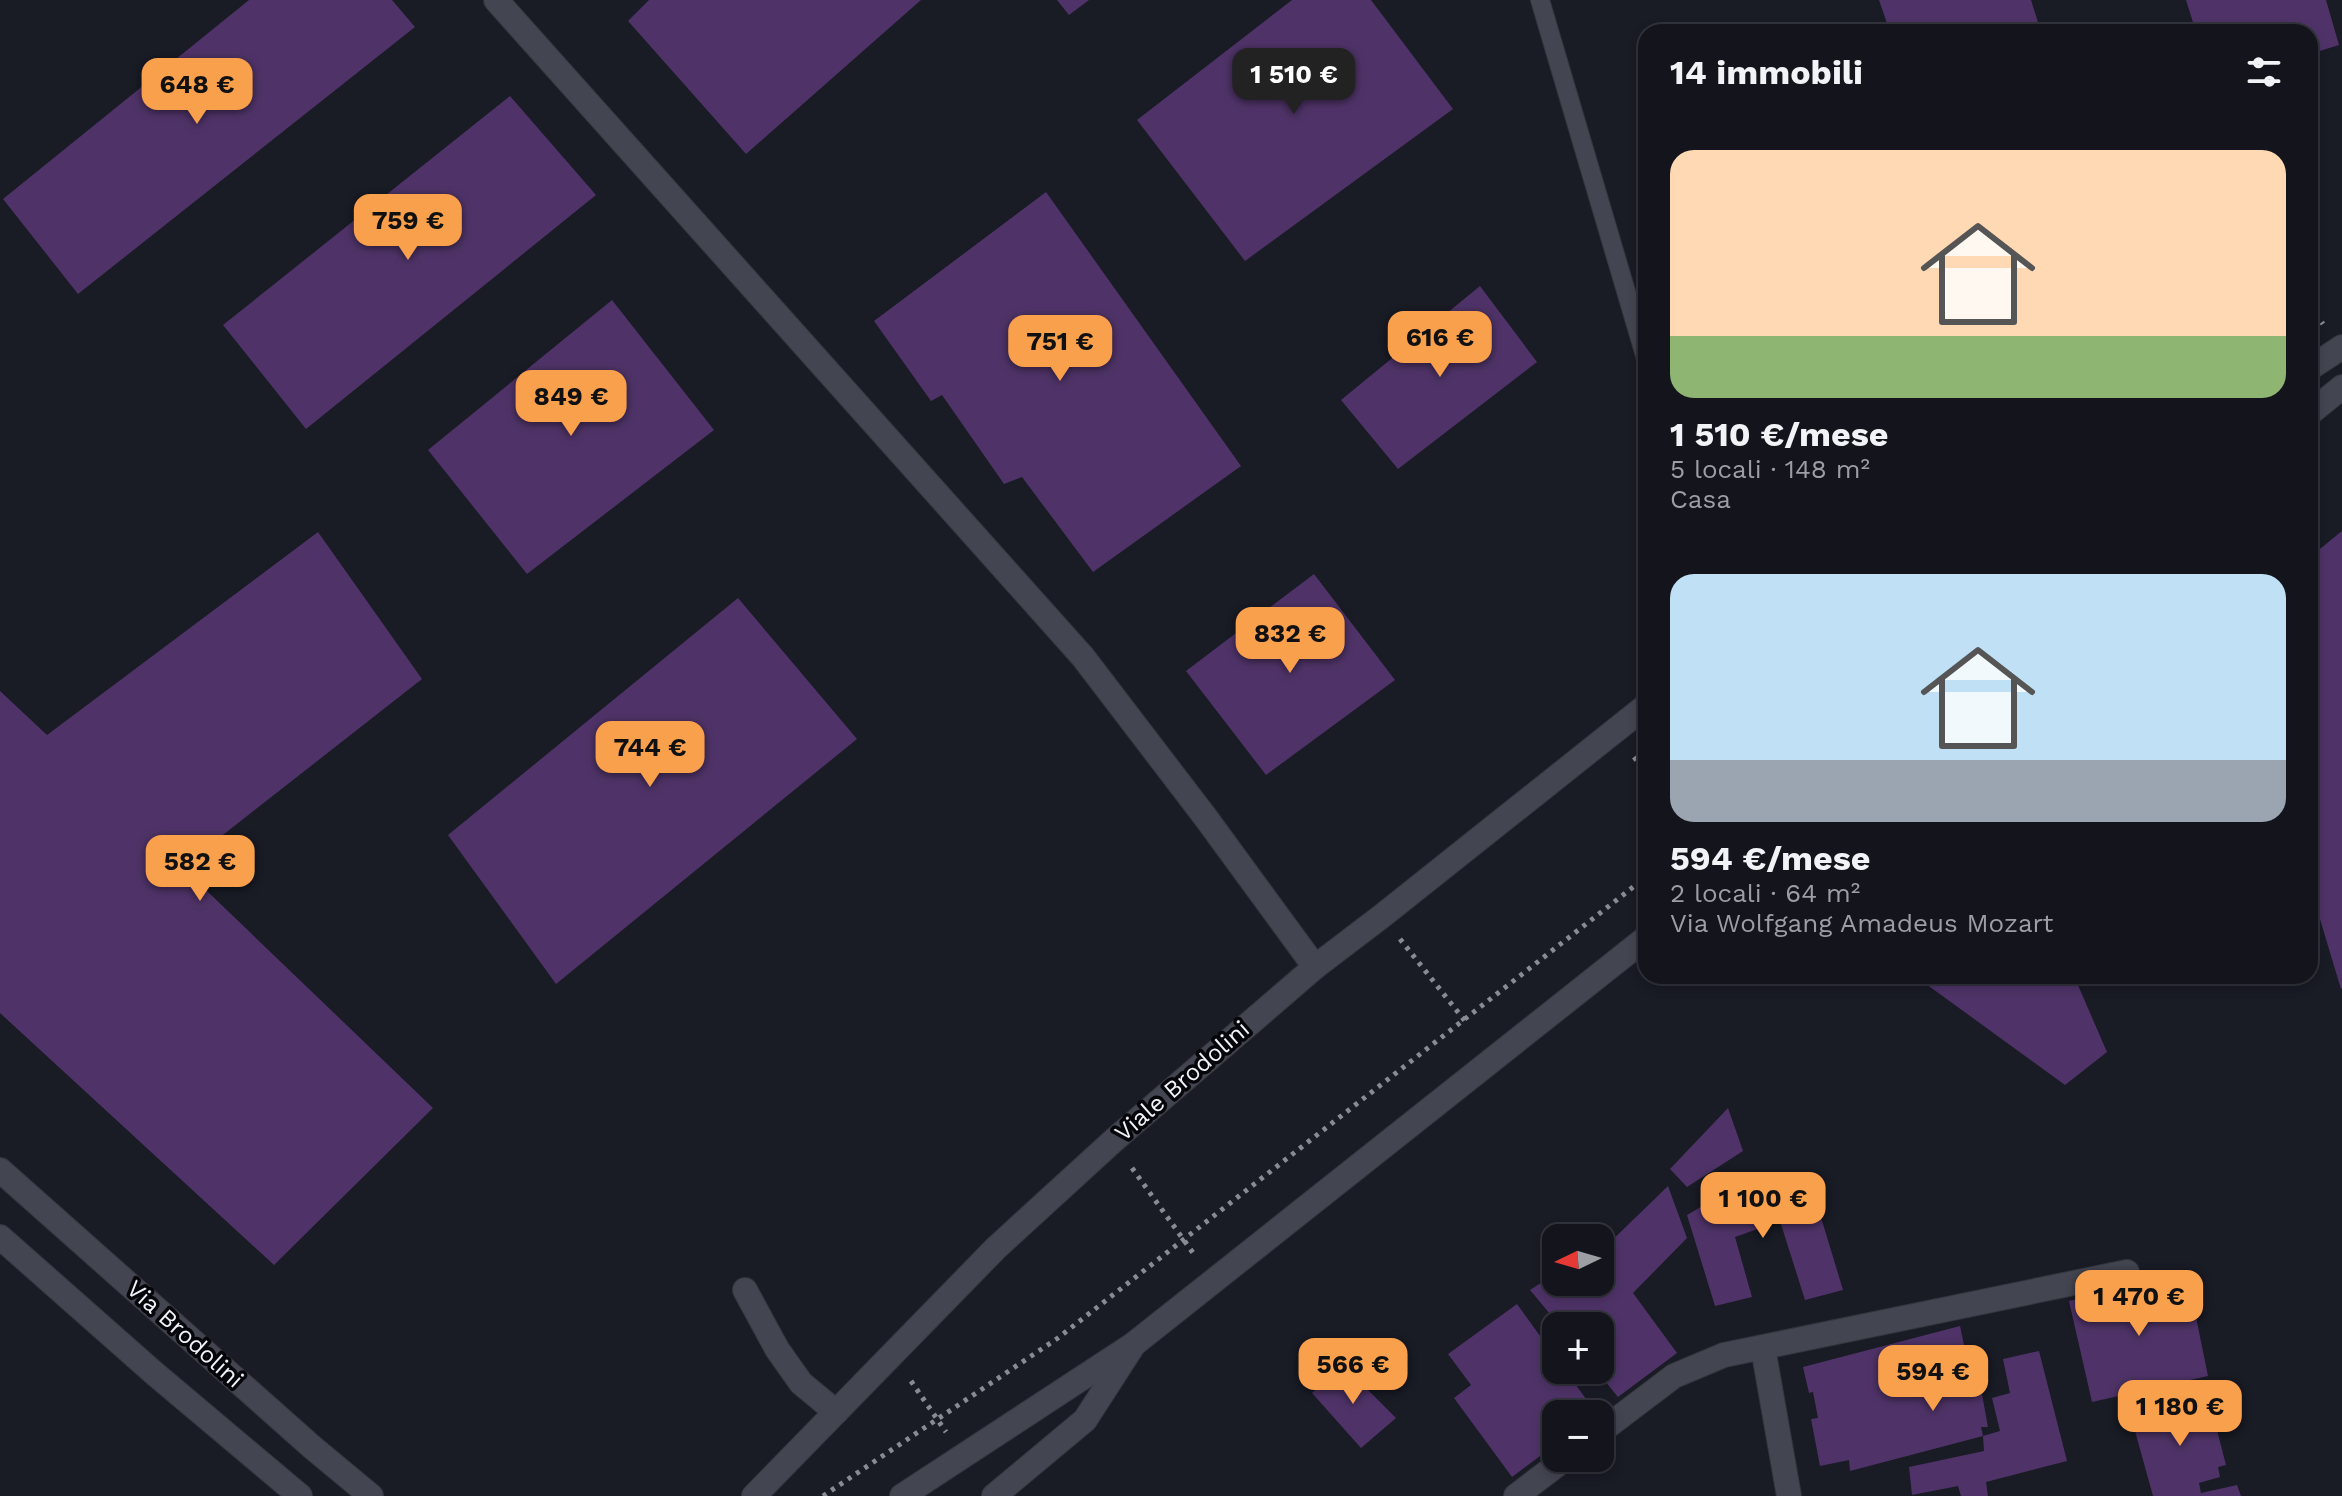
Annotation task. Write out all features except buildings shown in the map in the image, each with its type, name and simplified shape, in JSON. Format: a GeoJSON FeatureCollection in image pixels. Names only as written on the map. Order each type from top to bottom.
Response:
{"type":"FeatureCollection","features":[{"type":"Feature","properties":{"kind":"street"},"geometry":{"type":"LineString","coordinates":[[512,6],[1083,657],[1315,967]]}},
{"type":"Feature","properties":{"kind":"street"},"geometry":{"type":"LineString","coordinates":[[2318,363],[2342,347]]}},
{"type":"Feature","properties":{"kind":"street"},"geometry":{"type":"LineString","coordinates":[[2318,406],[2342,387]]}},
{"type":"Feature","properties":{"kind":"street","name":"Viale Brodolini"},"geometry":{"type":"LineString","coordinates":[[754,1496],[996,1248],[1113,1141],[1315,967],[1638,712]]}},
{"type":"Feature","properties":{"kind":"street"},"geometry":{"type":"LineString","coordinates":[[902,1496],[1134,1344],[1638,944]]}},
{"type":"Feature","properties":{"kind":"street","name":"Via Brodolini"},"geometry":{"type":"LineString","coordinates":[[0,1170],[371,1496]]}},
{"type":"Feature","properties":{"kind":"street","name":"Via Brodolini"},"geometry":{"type":"LineString","coordinates":[[0,1237],[300,1496]]}},
{"type":"Feature","properties":{"kind":"street"},"geometry":{"type":"LineString","coordinates":[[1614,1421],[1674,1376],[1724,1355],[2127,1272]]}},
{"type":"Feature","properties":{"kind":"street"},"geometry":{"type":"LineString","coordinates":[[745,1290],[777,1349],[801,1383],[836,1412]]}},
{"type":"Feature","properties":{"kind":"street"},"geometry":{"type":"LineString","coordinates":[[994,1496],[1085,1420],[1134,1344]]}},
{"type":"Feature","properties":{"kind":"street"},"geometry":{"type":"LineString","coordinates":[[1763,1348],[1789,1496]]}},
{"type":"Feature","properties":{"kind":"street"},"geometry":{"type":"LineString","coordinates":[[1516,1496],[1548,1472]]}},
{"type":"Feature","properties":{"kind":"lane"},"geometry":{"type":"LineString","coordinates":[[1540,0],[1638,332]]}},
{"type":"Feature","properties":{"kind":"path"},"geometry":{"type":"LineString","coordinates":[[823,1496],[1058,1338],[1638,883]]}},
{"type":"Feature","properties":{"kind":"path"},"geometry":{"type":"LineString","coordinates":[[1382,916],[1465,1021]]}},
{"type":"Feature","properties":{"kind":"path"},"geometry":{"type":"LineString","coordinates":[[1113,1141],[1213,1281]]}},
{"type":"Feature","properties":{"kind":"path"},"geometry":{"type":"LineString","coordinates":[[892,1355],[962,1457]]}}]}
